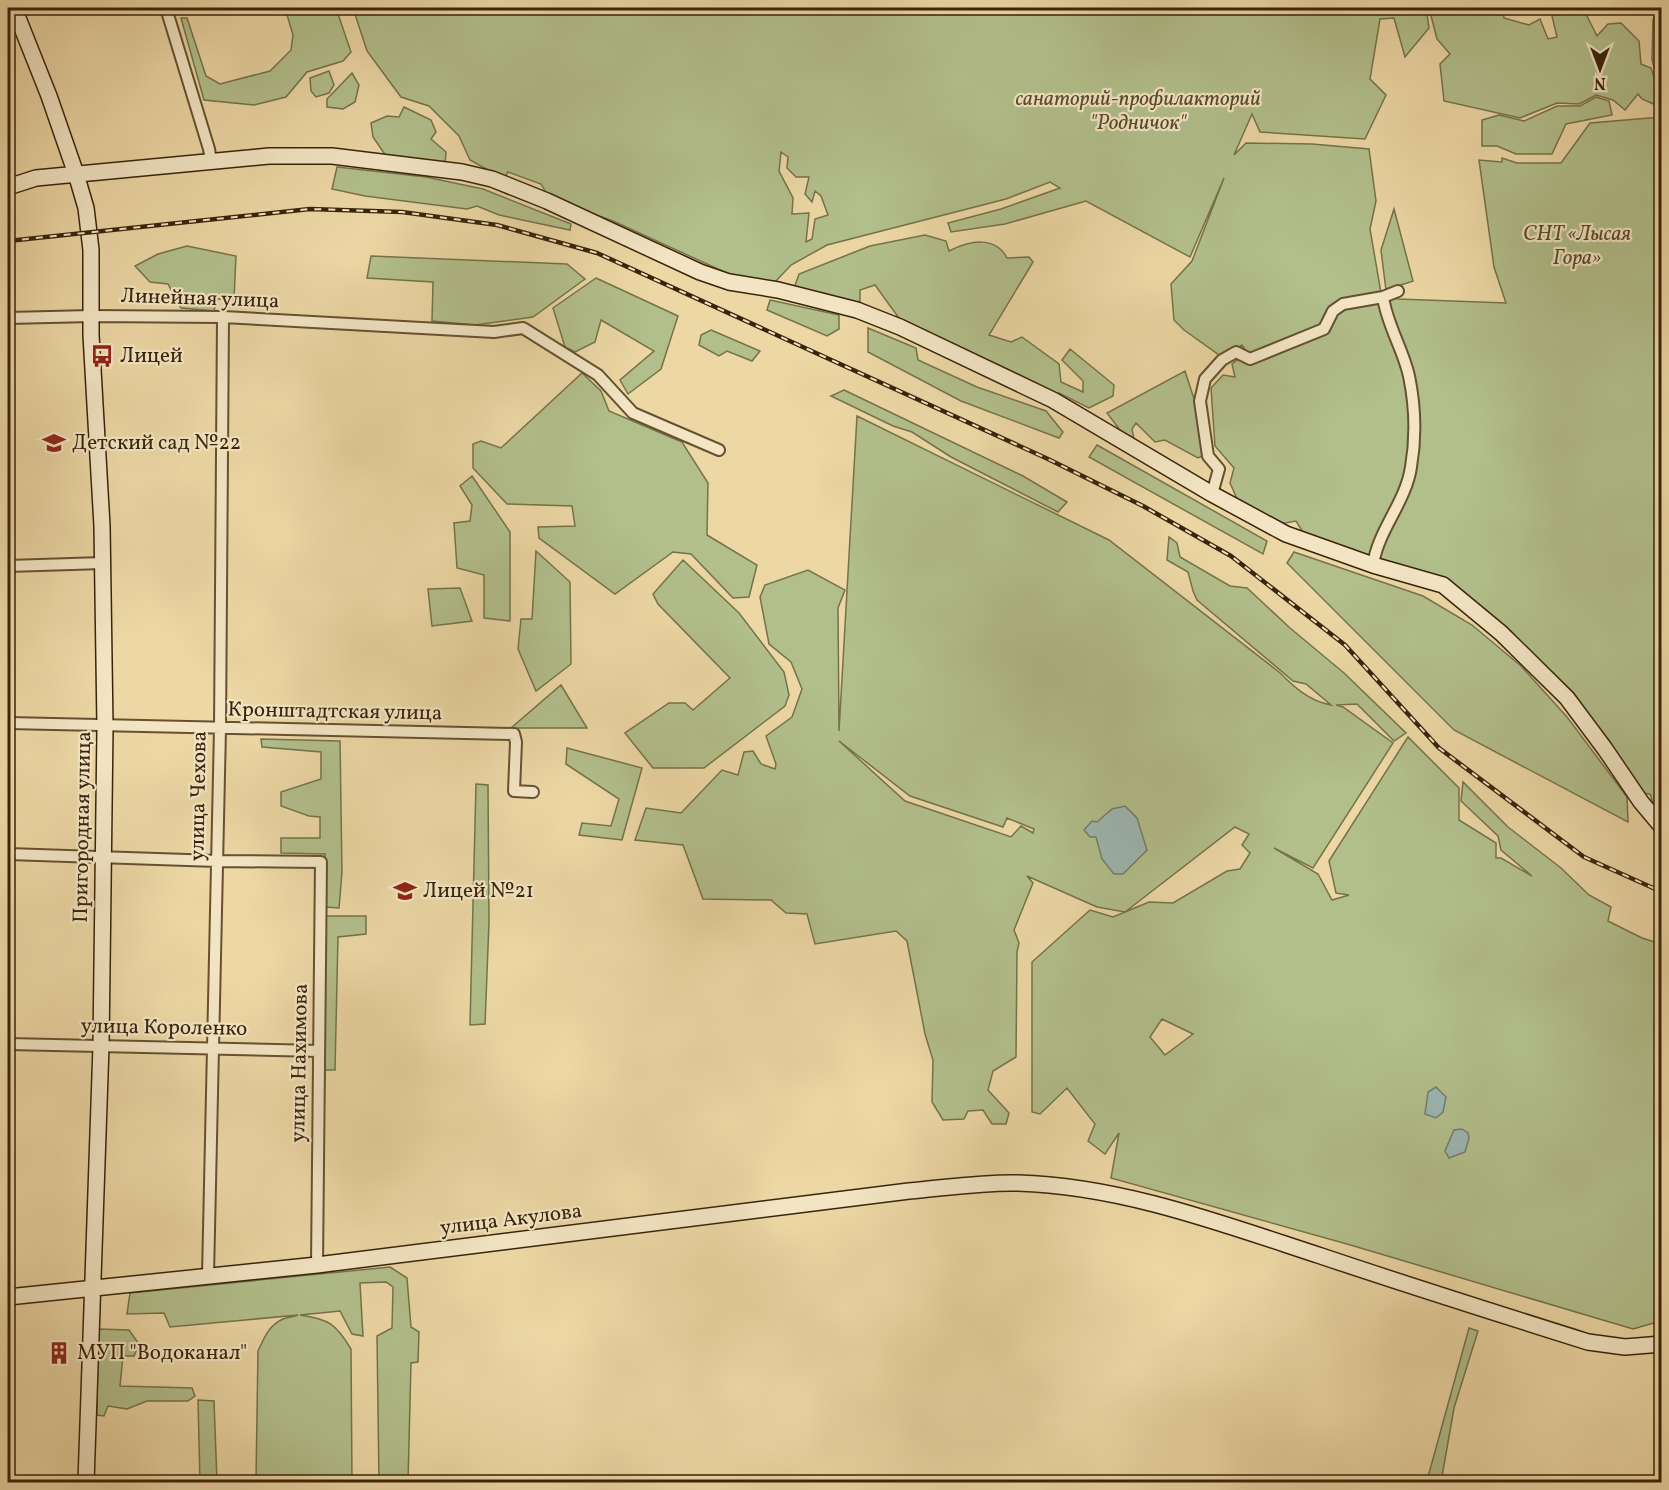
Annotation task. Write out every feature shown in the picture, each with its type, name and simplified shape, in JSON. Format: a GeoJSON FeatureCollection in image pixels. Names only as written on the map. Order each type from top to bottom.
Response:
{"type":"FeatureCollection","features":[{"type":"Feature","properties":{"kind":"main road","name":"Пригородная улица"},"geometry":{"type":"LineString","coordinates":[[14,8],[49,96],[76,174],[86,208],[89,231],[92,368],[103,563],[105,727],[100,1046],[86,1482]]}},
{"type":"Feature","properties":{"kind":"main road"},"geometry":{"type":"LineString","coordinates":[[8,187],[36,178],[269,156],[332,156],[462,172],[492,179],[719,279],[778,290],[857,310],[900,327],[1053,400],[1212,494],[1286,534],[1373,565],[1443,585],[1501,633],[1567,698],[1641,802],[1662,827]]}},
{"type":"Feature","properties":{"kind":"main road","name":"улица Акулова"},"geometry":{"type":"LineString","coordinates":[[8,1297],[317,1265],[909,1191],[1018,1183],[1085,1190],[1149,1203],[1222,1224],[1588,1342],[1625,1347],[1662,1344]]}},
{"type":"Feature","properties":{"kind":"street"},"geometry":{"type":"LineString","coordinates":[[166,8],[211,161]]}},
{"type":"Feature","properties":{"kind":"street"},"geometry":{"type":"LineString","coordinates":[[1212,494],[1219,469],[1208,456],[1200,401],[1205,379],[1222,360],[1236,352],[1250,359],[1324,329],[1334,311],[1343,304],[1383,297],[1398,291]]}},
{"type":"Feature","properties":{"kind":"street"},"geometry":{"type":"LineString","coordinates":[[1373,565],[1375,551],[1402,496],[1411,469],[1414,432],[1408,374],[1385,310],[1383,297]]}},
{"type":"Feature","properties":{"kind":"street","name":"Линейная улица"},"geometry":{"type":"LineString","coordinates":[[8,318],[224,317],[494,332],[523,328],[598,375],[633,413],[719,450]]}},
{"type":"Feature","properties":{"kind":"street","name":"улица Чехова"},"geometry":{"type":"LineString","coordinates":[[208,1276],[218,861],[224,317]]}},
{"type":"Feature","properties":{"kind":"street"},"geometry":{"type":"LineString","coordinates":[[8,567],[103,563]]}},
{"type":"Feature","properties":{"kind":"street","name":"Кронштадтская улица"},"geometry":{"type":"LineString","coordinates":[[8,723],[105,727],[514,734],[516,742],[514,791],[533,792]]}},
{"type":"Feature","properties":{"kind":"street"},"geometry":{"type":"LineString","coordinates":[[8,854],[218,861]]}},
{"type":"Feature","properties":{"kind":"street","name":"улица Нахимова"},"geometry":{"type":"LineString","coordinates":[[218,861],[321,862],[317,1265]]}},
{"type":"Feature","properties":{"kind":"street","name":"улица Короленко"},"geometry":{"type":"LineString","coordinates":[[8,1044],[320,1051]]}},
{"type":"Feature","properties":{"kind":"green space"},"geometry":{"type":"Polygon","coordinates":[[[285,8],[336,8],[351,52],[343,61],[307,72],[286,97],[254,105],[204,100],[181,18],[187,18],[206,76],[220,84],[270,71],[291,50],[293,35],[285,8]]]}},
{"type":"Feature","properties":{"kind":"green space","name":"санаторий-профилакторий \"Родничок\""},"geometry":{"type":"Polygon","coordinates":[[[353,8],[1426,8],[1429,28],[1405,57],[1394,18],[1380,19],[1370,79],[1386,95],[1365,139],[1260,132],[1252,114],[1234,155],[1246,143],[1312,144],[1369,149],[1376,201],[1370,229],[1385,316],[1408,378],[1413,426],[1408,474],[1368,559],[1306,537],[1296,521],[1274,525],[1238,501],[1230,483],[1234,468],[1215,446],[1211,388],[1223,375],[1235,377],[1232,364],[1247,352],[1242,345],[1222,357],[1184,330],[1174,320],[1171,284],[1192,261],[1224,178],[1190,257],[1086,201],[1005,224],[951,232],[948,223],[1001,209],[1060,188],[1050,182],[1006,199],[827,245],[791,265],[776,281],[742,280],[613,221],[549,198],[541,184],[508,172],[504,179],[470,160],[459,136],[429,106],[401,97],[367,51],[353,8]],[[781,152],[779,171],[793,198],[792,214],[809,213],[806,242],[812,239],[815,219],[828,215],[821,196],[815,191],[812,202],[805,194],[809,177],[796,177],[787,168],[788,157],[781,152]]]}},
{"type":"Feature","properties":{"kind":"green space"},"geometry":{"type":"Polygon","coordinates":[[[1430,8],[1502,8],[1504,18],[1529,25],[1540,19],[1548,39],[1557,37],[1552,16],[1555,8],[1587,8],[1586,14],[1597,36],[1608,24],[1621,23],[1639,41],[1641,64],[1651,68],[1661,99],[1658,106],[1642,99],[1638,94],[1625,110],[1613,100],[1596,95],[1579,104],[1557,103],[1520,118],[1444,101],[1440,64],[1450,54],[1437,39],[1430,8]]]}},
{"type":"Feature","properties":{"kind":"green space"},"geometry":{"type":"Polygon","coordinates":[[[1658,8],[1662,8],[1661,92],[1652,60],[1653,20],[1658,8]]]}},
{"type":"Feature","properties":{"kind":"green space"},"geometry":{"type":"Polygon","coordinates":[[[329,71],[334,85],[329,93],[316,97],[311,91],[310,78],[329,71]]]}},
{"type":"Feature","properties":{"kind":"green space"},"geometry":{"type":"Polygon","coordinates":[[[352,73],[359,85],[355,102],[343,109],[327,107],[327,99],[352,73]]]}},
{"type":"Feature","properties":{"kind":"green space"},"geometry":{"type":"Polygon","coordinates":[[[1596,97],[1609,101],[1612,115],[1566,124],[1552,154],[1516,154],[1497,146],[1482,146],[1482,120],[1499,115],[1524,121],[1557,106],[1580,106],[1596,97]]]}},
{"type":"Feature","properties":{"kind":"green space"},"geometry":{"type":"Polygon","coordinates":[[[404,107],[431,120],[436,132],[431,139],[446,152],[445,166],[386,156],[373,137],[371,123],[387,116],[399,117],[404,107]]]}},
{"type":"Feature","properties":{"kind":"green space","name":"СНТ «Лысая Гора»"},"geometry":{"type":"Polygon","coordinates":[[[1661,117],[1661,806],[1653,803],[1650,794],[1642,793],[1557,680],[1501,623],[1468,604],[1376,564],[1378,549],[1404,500],[1416,413],[1387,311],[1391,297],[1506,303],[1494,267],[1479,160],[1502,162],[1502,158],[1517,163],[1561,163],[1590,123],[1661,117]]]}},
{"type":"Feature","properties":{"kind":"green space"},"geometry":{"type":"Polygon","coordinates":[[[337,167],[426,177],[483,189],[571,224],[570,230],[499,215],[477,206],[467,209],[365,196],[332,189],[337,167]]]}},
{"type":"Feature","properties":{"kind":"green space"},"geometry":{"type":"Polygon","coordinates":[[[1394,209],[1413,281],[1386,290],[1381,250],[1394,209]]]}},
{"type":"Feature","properties":{"kind":"green space"},"geometry":{"type":"Polygon","coordinates":[[[925,235],[946,241],[949,251],[981,242],[996,246],[1007,258],[1029,257],[1033,262],[989,335],[1011,342],[1022,337],[1059,364],[1061,382],[1083,392],[1083,381],[1062,360],[1070,349],[1114,385],[1113,396],[1089,408],[1059,393],[1049,396],[906,328],[875,285],[860,290],[860,306],[792,294],[799,274],[870,246],[925,235]]]}},
{"type":"Feature","properties":{"kind":"green space"},"geometry":{"type":"Polygon","coordinates":[[[187,246],[236,256],[234,299],[217,299],[214,311],[181,308],[168,284],[150,282],[135,266],[158,254],[187,246]]]}},
{"type":"Feature","properties":{"kind":"green space"},"geometry":{"type":"Polygon","coordinates":[[[371,256],[567,264],[585,279],[533,317],[475,325],[432,321],[433,282],[367,278],[371,256]]]}},
{"type":"Feature","properties":{"kind":"green space"},"geometry":{"type":"Polygon","coordinates":[[[596,278],[678,316],[661,369],[628,394],[620,380],[654,351],[601,320],[595,342],[575,352],[565,347],[553,308],[596,278]]]}},
{"type":"Feature","properties":{"kind":"green space"},"geometry":{"type":"Polygon","coordinates":[[[770,300],[839,315],[839,329],[827,336],[767,310],[770,300]]]}},
{"type":"Feature","properties":{"kind":"green space"},"geometry":{"type":"Polygon","coordinates":[[[868,328],[916,348],[918,360],[977,387],[1046,411],[1063,432],[1059,438],[961,401],[868,352],[868,328]]]}},
{"type":"Feature","properties":{"kind":"green space"},"geometry":{"type":"Polygon","coordinates":[[[711,330],[760,351],[752,361],[727,351],[719,356],[699,345],[701,335],[711,330]]]}},
{"type":"Feature","properties":{"kind":"green space"},"geometry":{"type":"Polygon","coordinates":[[[1185,371],[1207,439],[1209,453],[1198,458],[1165,440],[1155,442],[1136,423],[1132,429],[1135,444],[1126,438],[1107,413],[1185,371]]]}},
{"type":"Feature","properties":{"kind":"green space"},"geometry":{"type":"Polygon","coordinates":[[[582,373],[601,391],[609,411],[682,442],[708,483],[707,535],[757,565],[749,597],[733,598],[691,554],[673,552],[615,594],[539,538],[538,527],[575,526],[572,506],[507,504],[473,468],[473,444],[481,441],[501,448],[582,373]]]}},
{"type":"Feature","properties":{"kind":"green space"},"geometry":{"type":"Polygon","coordinates":[[[844,390],[1023,476],[1067,502],[1058,512],[951,457],[912,432],[893,426],[831,396],[844,390]]]}},
{"type":"Feature","properties":{"kind":"green space"},"geometry":{"type":"Polygon","coordinates":[[[857,416],[1109,540],[1279,672],[1302,693],[1331,705],[1306,684],[1293,681],[1197,600],[1188,572],[1167,560],[1169,537],[1177,543],[1180,557],[1230,586],[1247,588],[1344,673],[1406,733],[1394,741],[1357,704],[1336,705],[1343,707],[1393,743],[1313,868],[1274,848],[1318,874],[1332,900],[1349,895],[1336,893],[1329,861],[1408,737],[1459,788],[1459,820],[1496,843],[1496,858],[1501,858],[1532,876],[1501,850],[1498,836],[1461,801],[1463,782],[1508,827],[1561,868],[1589,895],[1611,907],[1608,921],[1642,938],[1661,944],[1661,1321],[1633,1329],[1347,1244],[1111,1178],[1119,1133],[1105,1154],[1088,1141],[1095,1124],[1067,1088],[1040,1114],[1032,1112],[1032,962],[1090,910],[1113,917],[1125,912],[1097,907],[1027,876],[1033,883],[1014,930],[1019,943],[1016,1057],[993,1071],[988,1090],[1009,1113],[1006,1124],[992,1124],[983,1110],[968,1111],[964,1119],[943,1120],[932,1102],[933,1060],[925,1034],[907,941],[896,931],[815,944],[807,914],[786,913],[771,900],[703,899],[683,845],[635,840],[646,808],[681,813],[722,770],[738,775],[744,752],[753,751],[761,764],[775,769],[776,764],[766,736],[792,717],[802,689],[791,662],[769,644],[760,597],[765,585],[808,570],[845,590],[838,608],[839,731],[857,416]],[[839,741],[905,801],[1011,837],[1021,826],[1033,833],[1034,829],[1007,818],[1003,827],[910,796],[839,741]],[[1235,827],[1125,912],[1149,902],[1173,903],[1227,871],[1240,869],[1250,853],[1242,845],[1249,834],[1235,827]],[[1162,1019],[1150,1037],[1165,1055],[1193,1034],[1162,1019]]]}},
{"type":"Feature","properties":{"kind":"green space"},"geometry":{"type":"Polygon","coordinates":[[[1097,445],[1267,541],[1263,554],[1089,457],[1097,445]]]}},
{"type":"Feature","properties":{"kind":"green space"},"geometry":{"type":"Polygon","coordinates":[[[472,476],[510,532],[510,621],[484,618],[484,575],[457,568],[454,523],[470,521],[472,505],[460,486],[472,476]]]}},
{"type":"Feature","properties":{"kind":"green space"},"geometry":{"type":"Polygon","coordinates":[[[536,551],[570,582],[571,664],[536,691],[518,649],[521,619],[532,619],[536,551]]]}},
{"type":"Feature","properties":{"kind":"green space"},"geometry":{"type":"Polygon","coordinates":[[[1294,552],[1423,596],[1472,625],[1521,666],[1567,717],[1627,797],[1628,822],[1454,730],[1287,563],[1294,552]]]}},
{"type":"Feature","properties":{"kind":"green space"},"geometry":{"type":"Polygon","coordinates":[[[683,560],[739,613],[784,672],[789,695],[785,706],[704,768],[653,768],[625,733],[669,703],[685,703],[693,710],[730,678],[658,604],[653,594],[683,560]]]}},
{"type":"Feature","properties":{"kind":"green space"},"geometry":{"type":"Polygon","coordinates":[[[460,588],[472,621],[432,626],[428,589],[460,588]]]}},
{"type":"Feature","properties":{"kind":"green space"},"geometry":{"type":"Polygon","coordinates":[[[561,685],[587,728],[511,728],[561,685]]]}},
{"type":"Feature","properties":{"kind":"green space"},"geometry":{"type":"Polygon","coordinates":[[[261,739],[340,741],[342,872],[339,908],[325,907],[325,854],[281,853],[281,838],[320,838],[320,817],[309,816],[281,806],[281,792],[321,779],[321,752],[262,747],[261,739]]]}},
{"type":"Feature","properties":{"kind":"green space"},"geometry":{"type":"Polygon","coordinates":[[[567,748],[642,768],[622,840],[579,835],[582,823],[611,826],[619,799],[566,764],[567,748]]]}},
{"type":"Feature","properties":{"kind":"green space"},"geometry":{"type":"Polygon","coordinates":[[[476,784],[488,785],[489,922],[485,1024],[470,1025],[476,784]]]}},
{"type":"Feature","properties":{"kind":"green space"},"geometry":{"type":"Polygon","coordinates":[[[324,916],[366,916],[366,934],[338,937],[335,1070],[323,1070],[324,916]]]}},
{"type":"Feature","properties":{"kind":"green space"},"geometry":{"type":"Polygon","coordinates":[[[390,1267],[407,1278],[411,1327],[419,1332],[418,1362],[411,1363],[408,1482],[379,1482],[377,1336],[392,1328],[393,1287],[386,1282],[360,1283],[363,1336],[352,1334],[340,1311],[300,1315],[318,1318],[331,1324],[351,1349],[352,1482],[258,1482],[256,1478],[258,1351],[274,1325],[283,1319],[298,1315],[170,1327],[164,1313],[127,1314],[130,1293],[390,1267]]]}},
{"type":"Feature","properties":{"kind":"green space"},"geometry":{"type":"Polygon","coordinates":[[[1469,1328],[1478,1331],[1454,1408],[1441,1482],[1420,1482],[1428,1477],[1469,1328]]]}},
{"type":"Feature","properties":{"kind":"green space"},"geometry":{"type":"Polygon","coordinates":[[[98,1329],[129,1330],[139,1344],[134,1356],[123,1356],[120,1386],[192,1388],[195,1396],[188,1401],[147,1401],[127,1409],[108,1406],[104,1416],[97,1415],[98,1329]]]}},
{"type":"Feature","properties":{"kind":"green space"},"geometry":{"type":"Polygon","coordinates":[[[198,1400],[214,1401],[217,1482],[200,1482],[198,1400]]]}},
{"type":"Feature","properties":{"kind":"water"},"geometry":{"type":"Polygon","coordinates":[[[1125,806],[1137,818],[1147,850],[1123,874],[1114,874],[1102,859],[1096,837],[1090,837],[1084,830],[1092,821],[1097,822],[1112,809],[1125,806]]]}},
{"type":"Feature","properties":{"kind":"water"},"geometry":{"type":"Polygon","coordinates":[[[1436,1087],[1446,1097],[1443,1112],[1436,1118],[1425,1114],[1428,1092],[1436,1087]]]}},
{"type":"Feature","properties":{"kind":"water"},"geometry":{"type":"Polygon","coordinates":[[[1462,1129],[1468,1133],[1469,1138],[1465,1152],[1449,1158],[1445,1151],[1454,1130],[1462,1129]]]}},
{"type":"Feature","properties":{"kind":"railway"},"geometry":{"type":"LineString","coordinates":[[8,241],[310,209],[402,212],[497,225],[597,253],[1048,459],[1143,506],[1231,556],[1345,645],[1439,748],[1584,857],[1662,892]]}},
{"type":"Feature","properties":{"kind":"place","name":"Лицей"},"geometry":{"type":"Point","coordinates":[102,356]}},
{"type":"Feature","properties":{"kind":"place","name":"Детский сад №22"},"geometry":{"type":"Point","coordinates":[54,443]}},
{"type":"Feature","properties":{"kind":"place","name":"Лицей №21"},"geometry":{"type":"Point","coordinates":[405,891]}},
{"type":"Feature","properties":{"kind":"place","name":"МУП \"Водоканал\""},"geometry":{"type":"Point","coordinates":[59,1353]}}]}
